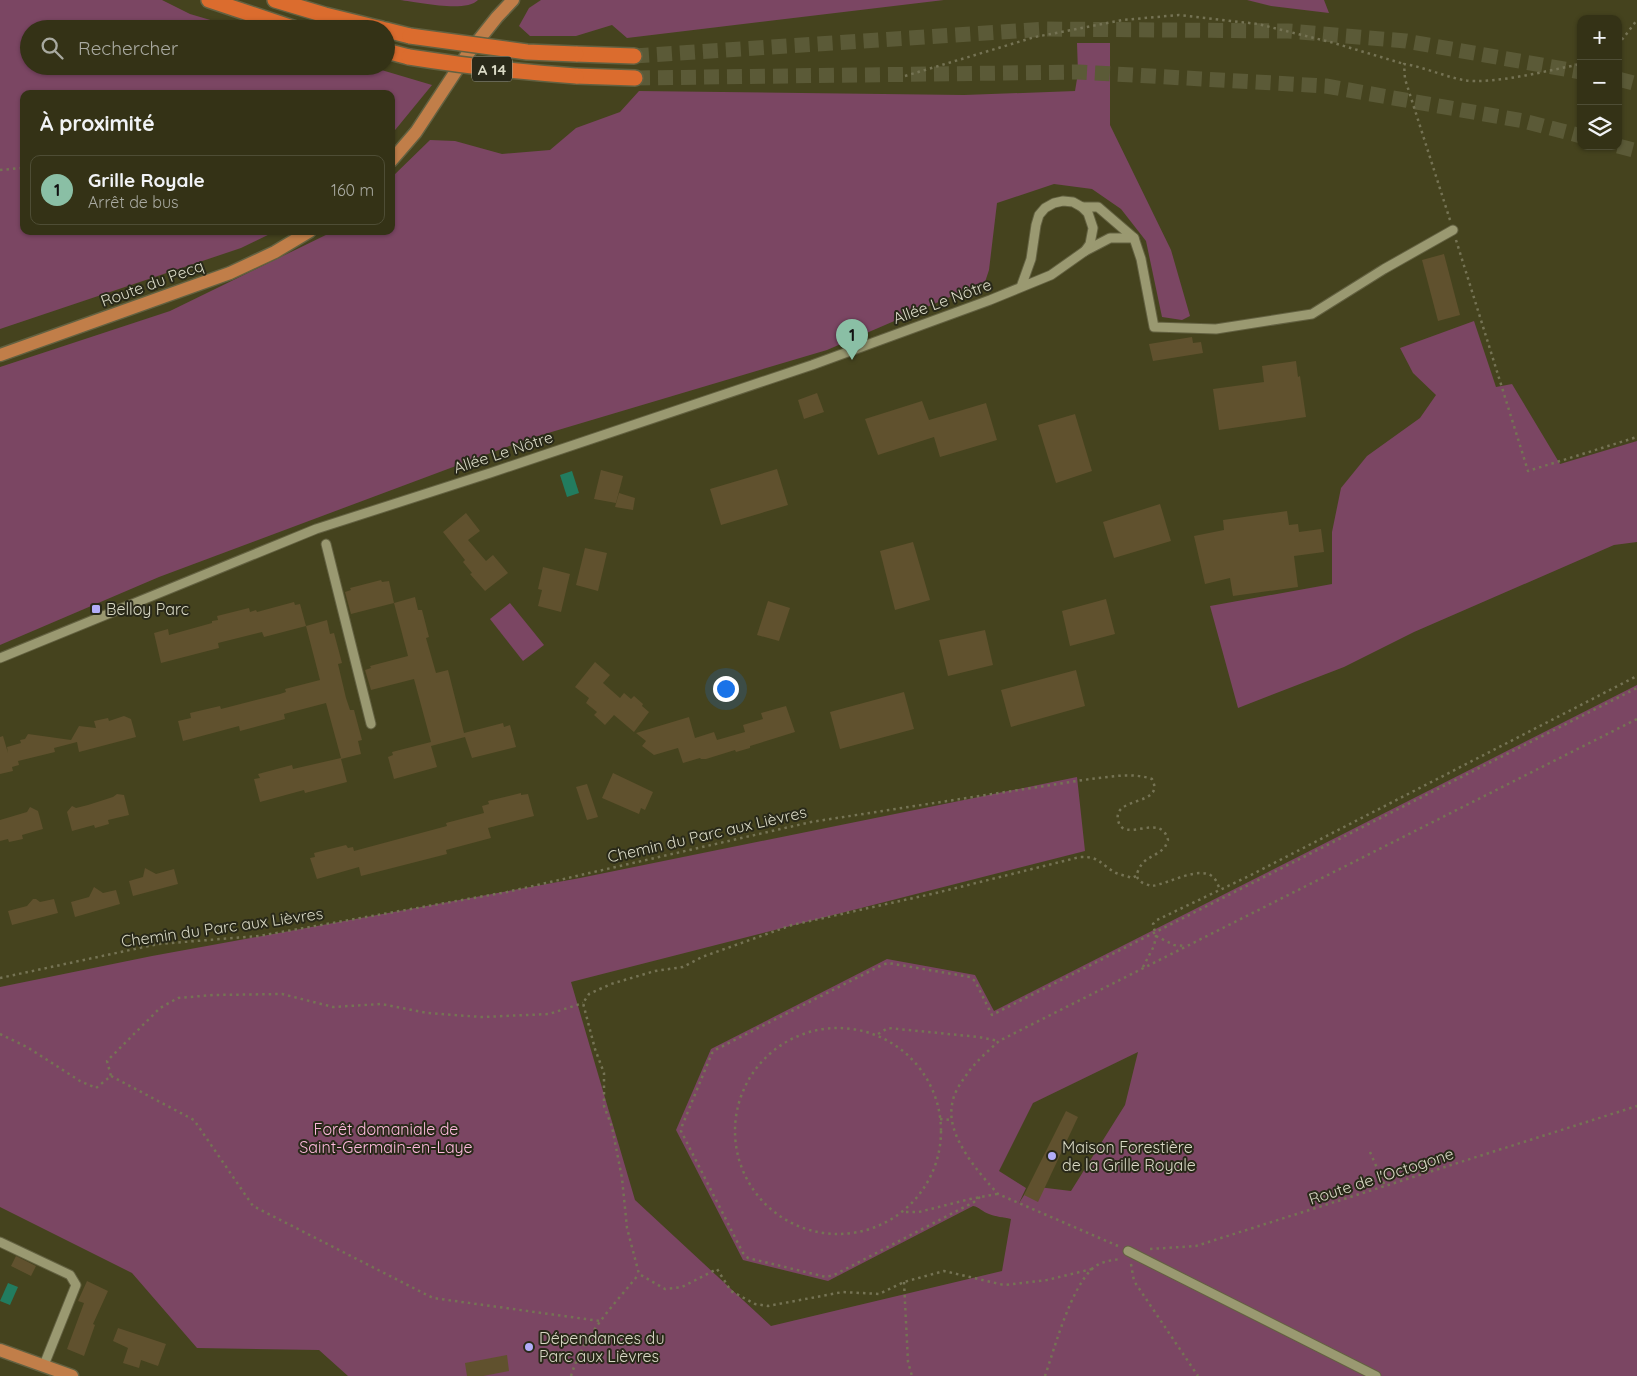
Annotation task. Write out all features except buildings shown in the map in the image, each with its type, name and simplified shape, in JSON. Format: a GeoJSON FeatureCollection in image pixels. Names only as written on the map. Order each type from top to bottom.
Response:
{"type":"FeatureCollection","features":[{"type":"Feature","properties":{"kind":"highway"},"geometry":{"type":"LineString","coordinates":[[210,0],[269,20]]}},
{"type":"Feature","properties":{"kind":"highway"},"geometry":{"type":"LineString","coordinates":[[275,0],[345,20]]}},
{"type":"Feature","properties":{"kind":"highway","name":"A 14"},"geometry":{"type":"LineString","coordinates":[[395,32],[468,45],[527,52],[634,56]]}},
{"type":"Feature","properties":{"kind":"highway","name":"A 14"},"geometry":{"type":"LineString","coordinates":[[395,53],[461,66],[513,72],[635,78]]}},
{"type":"Feature","properties":{"kind":"main road"},"geometry":{"type":"LineString","coordinates":[[395,156],[416,132],[466,56],[513,0]]}},
{"type":"Feature","properties":{"kind":"main road","name":"Route du Pecq"},"geometry":{"type":"LineString","coordinates":[[0,355],[230,273],[274,252],[303,235]]}},
{"type":"Feature","properties":{"kind":"main road"},"geometry":{"type":"LineString","coordinates":[[0,1350],[72,1376]]}},
{"type":"Feature","properties":{"kind":"street"},"geometry":{"type":"LineString","coordinates":[[1021,287],[1031,259],[1039,215],[1045,208],[1063,201],[1073,202],[1088,213],[1094,228],[1090,244],[1085,251]]}},
{"type":"Feature","properties":{"kind":"street"},"geometry":{"type":"LineString","coordinates":[[1082,207],[1098,207],[1134,238],[1141,259],[1154,327],[1216,329],[1312,314],[1384,269],[1453,230]]}},
{"type":"Feature","properties":{"kind":"street","name":"Allée Le Nôtre"},"geometry":{"type":"LineString","coordinates":[[0,658],[316,529],[812,365],[990,300],[1051,275],[1085,251],[1110,238],[1134,238]]}},
{"type":"Feature","properties":{"kind":"street"},"geometry":{"type":"LineString","coordinates":[[326,544],[371,724]]}},
{"type":"Feature","properties":{"kind":"street"},"geometry":{"type":"LineString","coordinates":[[0,1242],[70,1275],[76,1285],[44,1365]]}},
{"type":"Feature","properties":{"kind":"street"},"geometry":{"type":"LineString","coordinates":[[1127,1256],[1376,1376]]}},
{"type":"Feature","properties":{"kind":"path"},"geometry":{"type":"LineString","coordinates":[[905,76],[1035,37],[1123,20],[1179,16],[1258,24],[1334,43],[1464,80],[1494,80],[1577,65]]}},
{"type":"Feature","properties":{"kind":"path"},"geometry":{"type":"LineString","coordinates":[[1622,40],[1637,20]]}},
{"type":"Feature","properties":{"kind":"path"},"geometry":{"type":"LineString","coordinates":[[1404,64],[1405,79],[1528,471],[1637,437]]}},
{"type":"Feature","properties":{"kind":"path"},"geometry":{"type":"LineString","coordinates":[[0,170],[20,168]]}},
{"type":"Feature","properties":{"kind":"path"},"geometry":{"type":"LineString","coordinates":[[1143,968],[1154,946],[1156,935],[1153,924],[1157,920],[1249,876],[1637,676]]}},
{"type":"Feature","properties":{"kind":"path"},"geometry":{"type":"LineString","coordinates":[[980,1197],[974,1202],[834,1275],[826,1277],[748,1258],[743,1253],[681,1131],[682,1126],[712,1054],[717,1049],[882,965],[888,963],[970,977],[975,981],[992,1015],[1156,935],[1637,688]]}},
{"type":"Feature","properties":{"kind":"path"},"geometry":{"type":"LineString","coordinates":[[1198,1376],[1134,1280],[1127,1256],[998,1194],[981,1175],[962,1148],[951,1120],[952,1105],[956,1092],[965,1076],[999,1041],[1637,719]]}},
{"type":"Feature","properties":{"kind":"path","name":"Chemin du Parc aux Lièvres"},"geometry":{"type":"LineString","coordinates":[[0,978],[158,944],[259,936],[507,892],[811,822],[1090,779],[1130,775],[1144,776],[1152,779],[1154,791],[1150,795],[1122,808],[1118,812],[1117,818],[1120,824],[1125,829],[1131,830],[1153,827],[1161,828],[1167,833],[1168,840],[1166,846],[1141,864],[1136,876]]}},
{"type":"Feature","properties":{"kind":"path"},"geometry":{"type":"LineString","coordinates":[[600,1321],[433,1298],[253,1206],[194,1120],[111,1076],[107,1061],[160,1008],[178,998],[213,995],[282,994],[333,1007],[381,1004],[427,1013],[482,1017],[549,1014],[583,1003],[589,994],[610,984],[655,971],[683,968],[702,958],[792,925],[936,893],[1080,857],[1091,857],[1101,861],[1115,873],[1132,878],[1136,876],[1144,884],[1152,886],[1161,885],[1201,872],[1210,874],[1220,889]]}},
{"type":"Feature","properties":{"kind":"path"},"geometry":{"type":"LineString","coordinates":[[1156,935],[1174,945],[1186,946]]}},
{"type":"Feature","properties":{"kind":"path"},"geometry":{"type":"LineString","coordinates":[[572,1376],[578,1358],[595,1328],[639,1274],[627,1228],[622,1178],[612,1128],[604,1106],[604,1073],[583,1003]]}},
{"type":"Feature","properties":{"kind":"path"},"geometry":{"type":"LineString","coordinates":[[838,1026],[858,1028],[877,1034],[898,1048],[919,1068],[934,1093],[940,1119],[940,1142],[936,1161],[928,1181],[906,1212],[885,1224],[848,1234],[829,1235],[791,1225],[758,1198],[746,1181],[737,1158],[736,1117],[741,1098],[752,1075],[766,1056],[787,1040],[812,1031],[838,1026]]}},
{"type":"Feature","properties":{"kind":"path"},"geometry":{"type":"LineString","coordinates":[[877,1034],[888,1028],[980,1037],[999,1041]]}},
{"type":"Feature","properties":{"kind":"path"},"geometry":{"type":"LineString","coordinates":[[0,1034],[27,1047],[80,1081],[96,1088],[111,1076]]}},
{"type":"Feature","properties":{"kind":"path","name":"Route de l'Octogone"},"geometry":{"type":"LineString","coordinates":[[639,1274],[665,1289],[682,1287],[717,1269],[731,1291],[755,1304],[768,1306],[843,1292],[879,1294],[904,1282],[944,1271],[1004,1285],[1047,1280],[1092,1269],[1109,1260],[1196,1246],[1637,1106]]}},
{"type":"Feature","properties":{"kind":"path"},"geometry":{"type":"LineString","coordinates":[[940,1119],[951,1120]]}},
{"type":"Feature","properties":{"kind":"path"},"geometry":{"type":"LineString","coordinates":[[1370,1152],[1385,1186]]}},
{"type":"Feature","properties":{"kind":"path"},"geometry":{"type":"LineString","coordinates":[[906,1212],[919,1212],[998,1194]]}},
{"type":"Feature","properties":{"kind":"path"},"geometry":{"type":"LineString","coordinates":[[1045,1376],[1065,1318],[1079,1286],[1092,1269]]}},
{"type":"Feature","properties":{"kind":"path"},"geometry":{"type":"LineString","coordinates":[[904,1282],[908,1362],[912,1376]]}},
{"type":"Feature","properties":{"kind":"green space"},"geometry":{"type":"Polygon","coordinates":[[[0,0],[162,0],[190,14],[210,20],[20,20],[20,75],[395,74],[432,85],[395,130],[395,90],[20,90],[20,235],[268,235],[241,248],[0,329],[0,0]]]}},
{"type":"Feature","properties":{"kind":"green space"},"geometry":{"type":"Polygon","coordinates":[[[400,0],[478,0],[472,4],[453,6],[400,0]]]}},
{"type":"Feature","properties":{"kind":"green space"},"geometry":{"type":"Polygon","coordinates":[[[541,0],[944,0],[627,38],[612,25],[576,36],[530,36],[519,26],[529,8],[541,0]]]}},
{"type":"Feature","properties":{"kind":"green space"},"geometry":{"type":"Polygon","coordinates":[[[1247,0],[1324,0],[1329,13],[1271,6],[1247,0]]]}},
{"type":"Feature","properties":{"kind":"green space"},"geometry":{"type":"Polygon","coordinates":[[[1077,43],[1110,43],[1110,125],[1171,250],[1190,316],[1182,320],[1162,317],[1146,241],[1121,209],[1092,189],[1054,184],[997,203],[989,270],[985,282],[827,350],[528,439],[159,577],[0,645],[0,367],[170,311],[326,235],[395,235],[395,174],[430,140],[455,141],[502,154],[550,150],[576,128],[620,112],[639,91],[964,95],[1075,91],[1078,73],[1077,43]]]}},
{"type":"Feature","properties":{"kind":"green space"},"geometry":{"type":"Polygon","coordinates":[[[1474,321],[1496,387],[1512,384],[1560,464],[1637,441],[1637,542],[1614,545],[1414,632],[1344,667],[1238,708],[1210,606],[1332,584],[1332,532],[1341,488],[1367,456],[1420,418],[1436,395],[1413,373],[1400,348],[1474,321]]]}},
{"type":"Feature","properties":{"kind":"green space"},"geometry":{"type":"Polygon","coordinates":[[[510,603],[544,645],[523,661],[490,619],[510,603]]]}},
{"type":"Feature","properties":{"kind":"green space","name":"Forêt domaniale de Saint-Germain-en-Laye"},"geometry":{"type":"Polygon","coordinates":[[[1637,685],[1637,1376],[348,1376],[319,1350],[197,1348],[132,1273],[0,1207],[0,987],[152,956],[580,878],[1077,777],[1085,851],[571,982],[635,1200],[771,1326],[1002,1271],[1011,1219],[992,1215],[973,1206],[828,1281],[743,1260],[676,1130],[711,1049],[887,959],[975,975],[994,1011],[1637,685]],[[1138,1052],[1033,1103],[999,1171],[1026,1188],[1019,1203],[1030,1186],[1071,1191],[1125,1105],[1138,1052]]]}},
{"type":"Feature","properties":{"kind":"shaded area"},"geometry":{"type":"Polygon","coordinates":[[[572,471],[579,493],[567,497],[560,475],[572,471]]]}},
{"type":"Feature","properties":{"kind":"shaded area"},"geometry":{"type":"Polygon","coordinates":[[[8,1283],[18,1287],[10,1305],[0,1301],[8,1283]]]}},
{"type":"Feature","properties":{"kind":"tunnel"},"geometry":{"type":"LineString","coordinates":[[634,56],[1046,29],[1288,31],[1406,41],[1577,71]]}},
{"type":"Feature","properties":{"kind":"tunnel"},"geometry":{"type":"LineString","coordinates":[[635,78],[1079,72],[1326,86],[1524,121],[1577,135]]}},
{"type":"Feature","properties":{"kind":"tunnel"},"geometry":{"type":"LineString","coordinates":[[1622,80],[1637,84]]}},
{"type":"Feature","properties":{"kind":"tunnel"},"geometry":{"type":"LineString","coordinates":[[1622,147],[1637,151]]}},
{"type":"Feature","properties":{"kind":"place","name":"Grille Royale"},"geometry":{"type":"Point","coordinates":[852,360]}},
{"type":"Feature","properties":{"kind":"place","name":"Belloy Parc"},"geometry":{"type":"Point","coordinates":[96,609]}},
{"type":"Feature","properties":{"kind":"place","name":"Maison Forestière de la Grille Royale"},"geometry":{"type":"Point","coordinates":[1052,1156]}},
{"type":"Feature","properties":{"kind":"place","name":"Dépendances du Parc aux Lièvres"},"geometry":{"type":"Point","coordinates":[529,1347]}}]}
